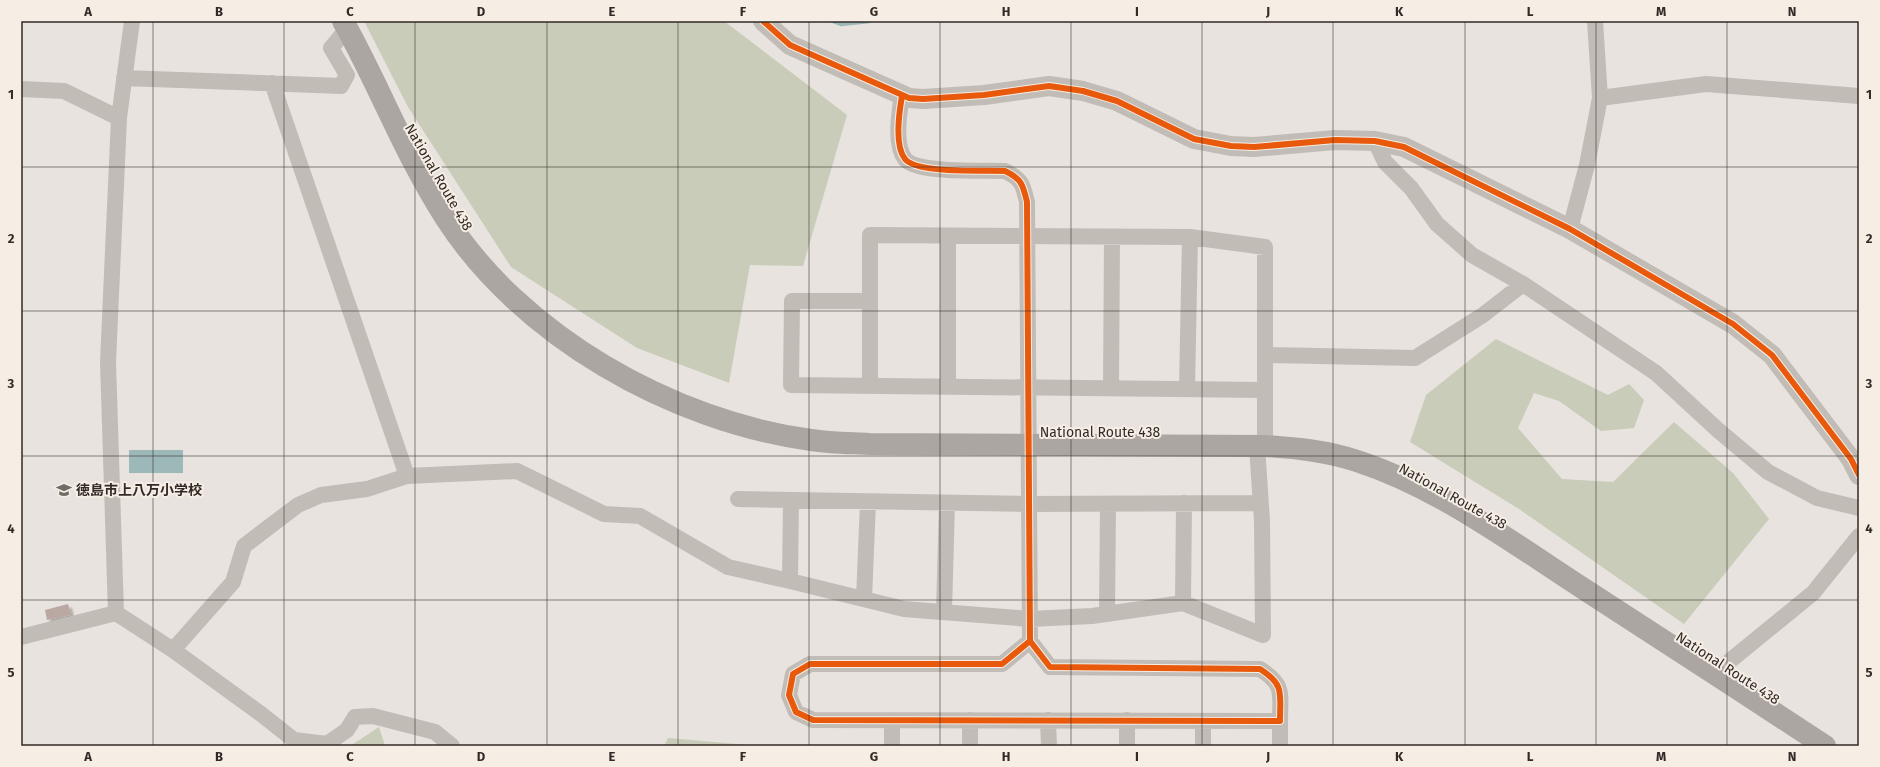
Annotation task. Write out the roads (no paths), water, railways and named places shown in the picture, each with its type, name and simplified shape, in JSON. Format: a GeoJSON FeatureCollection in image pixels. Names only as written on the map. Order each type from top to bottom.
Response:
{"type":"FeatureCollection","features":[{"type":"Feature","properties":{"kind":"highway","name":"National Route 438"},"geometry":{"type":"LineString","coordinates":[[345,25],[444,216],[470,253],[505,290],[541,322],[616,374],[659,395],[708,414],[762,430],[811,440],[869,444],[1261,446],[1305,449],[1380,469],[1408,482],[1481,523],[1715,673],[1825,746]]}},
{"type":"Feature","properties":{"kind":"street"},"geometry":{"type":"LineString","coordinates":[[116,613],[108,362],[119,118],[132,21]]}},
{"type":"Feature","properties":{"kind":"street"},"geometry":{"type":"LineString","coordinates":[[763,21],[790,45],[902,96],[923,99],[984,95],[1049,86],[1083,91],[1117,101],[1194,139],[1231,146],[1254,147],[1335,140],[1375,141],[1404,147],[1570,229],[1733,324],[1772,356],[1851,459],[1859,475]]}},
{"type":"Feature","properties":{"kind":"street"},"geometry":{"type":"LineString","coordinates":[[1570,229],[1587,165],[1600,98],[1595,21]]}},
{"type":"Feature","properties":{"kind":"street"},"geometry":{"type":"LineString","coordinates":[[124,78],[341,86],[347,75],[330,48],[345,25]]}},
{"type":"Feature","properties":{"kind":"street"},"geometry":{"type":"LineString","coordinates":[[272,83],[407,476]]}},
{"type":"Feature","properties":{"kind":"street"},"geometry":{"type":"LineString","coordinates":[[1600,98],[1706,84],[1859,96]]}},
{"type":"Feature","properties":{"kind":"street"},"geometry":{"type":"LineString","coordinates":[[21,89],[64,91],[119,118]]}},
{"type":"Feature","properties":{"kind":"street"},"geometry":{"type":"LineString","coordinates":[[902,96],[898,116],[901,150],[905,159],[913,166],[928,169],[1005,171],[1015,176],[1023,185],[1027,202],[1030,641],[1050,667],[1260,669],[1275,679],[1280,694],[1280,746]]}},
{"type":"Feature","properties":{"kind":"street"},"geometry":{"type":"LineString","coordinates":[[1375,141],[1385,162],[1411,188],[1437,224],[1472,255],[1523,284],[1656,373],[1719,431],[1768,472],[1817,498],[1859,508]]}},
{"type":"Feature","properties":{"kind":"street"},"geometry":{"type":"LineString","coordinates":[[173,650],[233,582],[244,546],[298,505],[321,495],[367,489],[407,476],[517,470],[604,514],[640,516],[728,568],[790,581],[904,609],[1030,619],[1107,614],[1183,603],[1263,635],[1262,522],[1259,503],[1265,390],[1265,247],[1190,237],[870,235],[870,385]]}},
{"type":"Feature","properties":{"kind":"street"},"geometry":{"type":"LineString","coordinates":[[948,236],[948,386]]}},
{"type":"Feature","properties":{"kind":"street"},"geometry":{"type":"LineString","coordinates":[[1111,388],[1112,237]]}},
{"type":"Feature","properties":{"kind":"street"},"geometry":{"type":"LineString","coordinates":[[1187,389],[1190,237]]}},
{"type":"Feature","properties":{"kind":"street"},"geometry":{"type":"LineString","coordinates":[[1265,355],[1415,358],[1483,315],[1523,284]]}},
{"type":"Feature","properties":{"kind":"street"},"geometry":{"type":"LineString","coordinates":[[870,302],[792,301],[791,385],[1265,390]]}},
{"type":"Feature","properties":{"kind":"street"},"geometry":{"type":"LineString","coordinates":[[738,499],[1028,504],[1259,503]]}},
{"type":"Feature","properties":{"kind":"street"},"geometry":{"type":"LineString","coordinates":[[790,581],[791,500]]}},
{"type":"Feature","properties":{"kind":"street"},"geometry":{"type":"LineString","coordinates":[[864,599],[868,502]]}},
{"type":"Feature","properties":{"kind":"street"},"geometry":{"type":"LineString","coordinates":[[944,612],[947,503]]}},
{"type":"Feature","properties":{"kind":"street"},"geometry":{"type":"LineString","coordinates":[[1183,603],[1184,503]]}},
{"type":"Feature","properties":{"kind":"street"},"geometry":{"type":"LineString","coordinates":[[1107,614],[1108,504]]}},
{"type":"Feature","properties":{"kind":"street"},"geometry":{"type":"LineString","coordinates":[[1715,673],[1813,594],[1859,536]]}},
{"type":"Feature","properties":{"kind":"street"},"geometry":{"type":"LineString","coordinates":[[21,638],[116,613],[173,650],[294,740],[327,744],[347,730],[355,717],[373,716],[435,732],[452,746]]}},
{"type":"Feature","properties":{"kind":"street"},"geometry":{"type":"LineString","coordinates":[[1030,641],[1002,664],[810,664],[793,674],[789,695],[796,712],[813,720],[1280,721]]}},
{"type":"Feature","properties":{"kind":"street"},"geometry":{"type":"LineString","coordinates":[[892,720],[892,746]]}},
{"type":"Feature","properties":{"kind":"street"},"geometry":{"type":"LineString","coordinates":[[970,720],[970,746]]}},
{"type":"Feature","properties":{"kind":"street"},"geometry":{"type":"LineString","coordinates":[[1048,720],[1049,746]]}},
{"type":"Feature","properties":{"kind":"street"},"geometry":{"type":"LineString","coordinates":[[1127,720],[1127,746]]}},
{"type":"Feature","properties":{"kind":"street"},"geometry":{"type":"LineString","coordinates":[[1203,720],[1203,746]]}},
{"type":"Feature","properties":{"kind":"water"},"geometry":{"type":"Polygon","coordinates":[[[129,450],[183,450],[183,473],[129,473],[129,450]]]}},
{"type":"Feature","properties":{"kind":"waterway"},"geometry":{"type":"LineString","coordinates":[[833,21],[841,24],[869,21]]}},
{"type":"Feature","properties":{"kind":"place","name":"徳島市上八万小学校"},"geometry":{"type":"Point","coordinates":[64,490]}}]}
